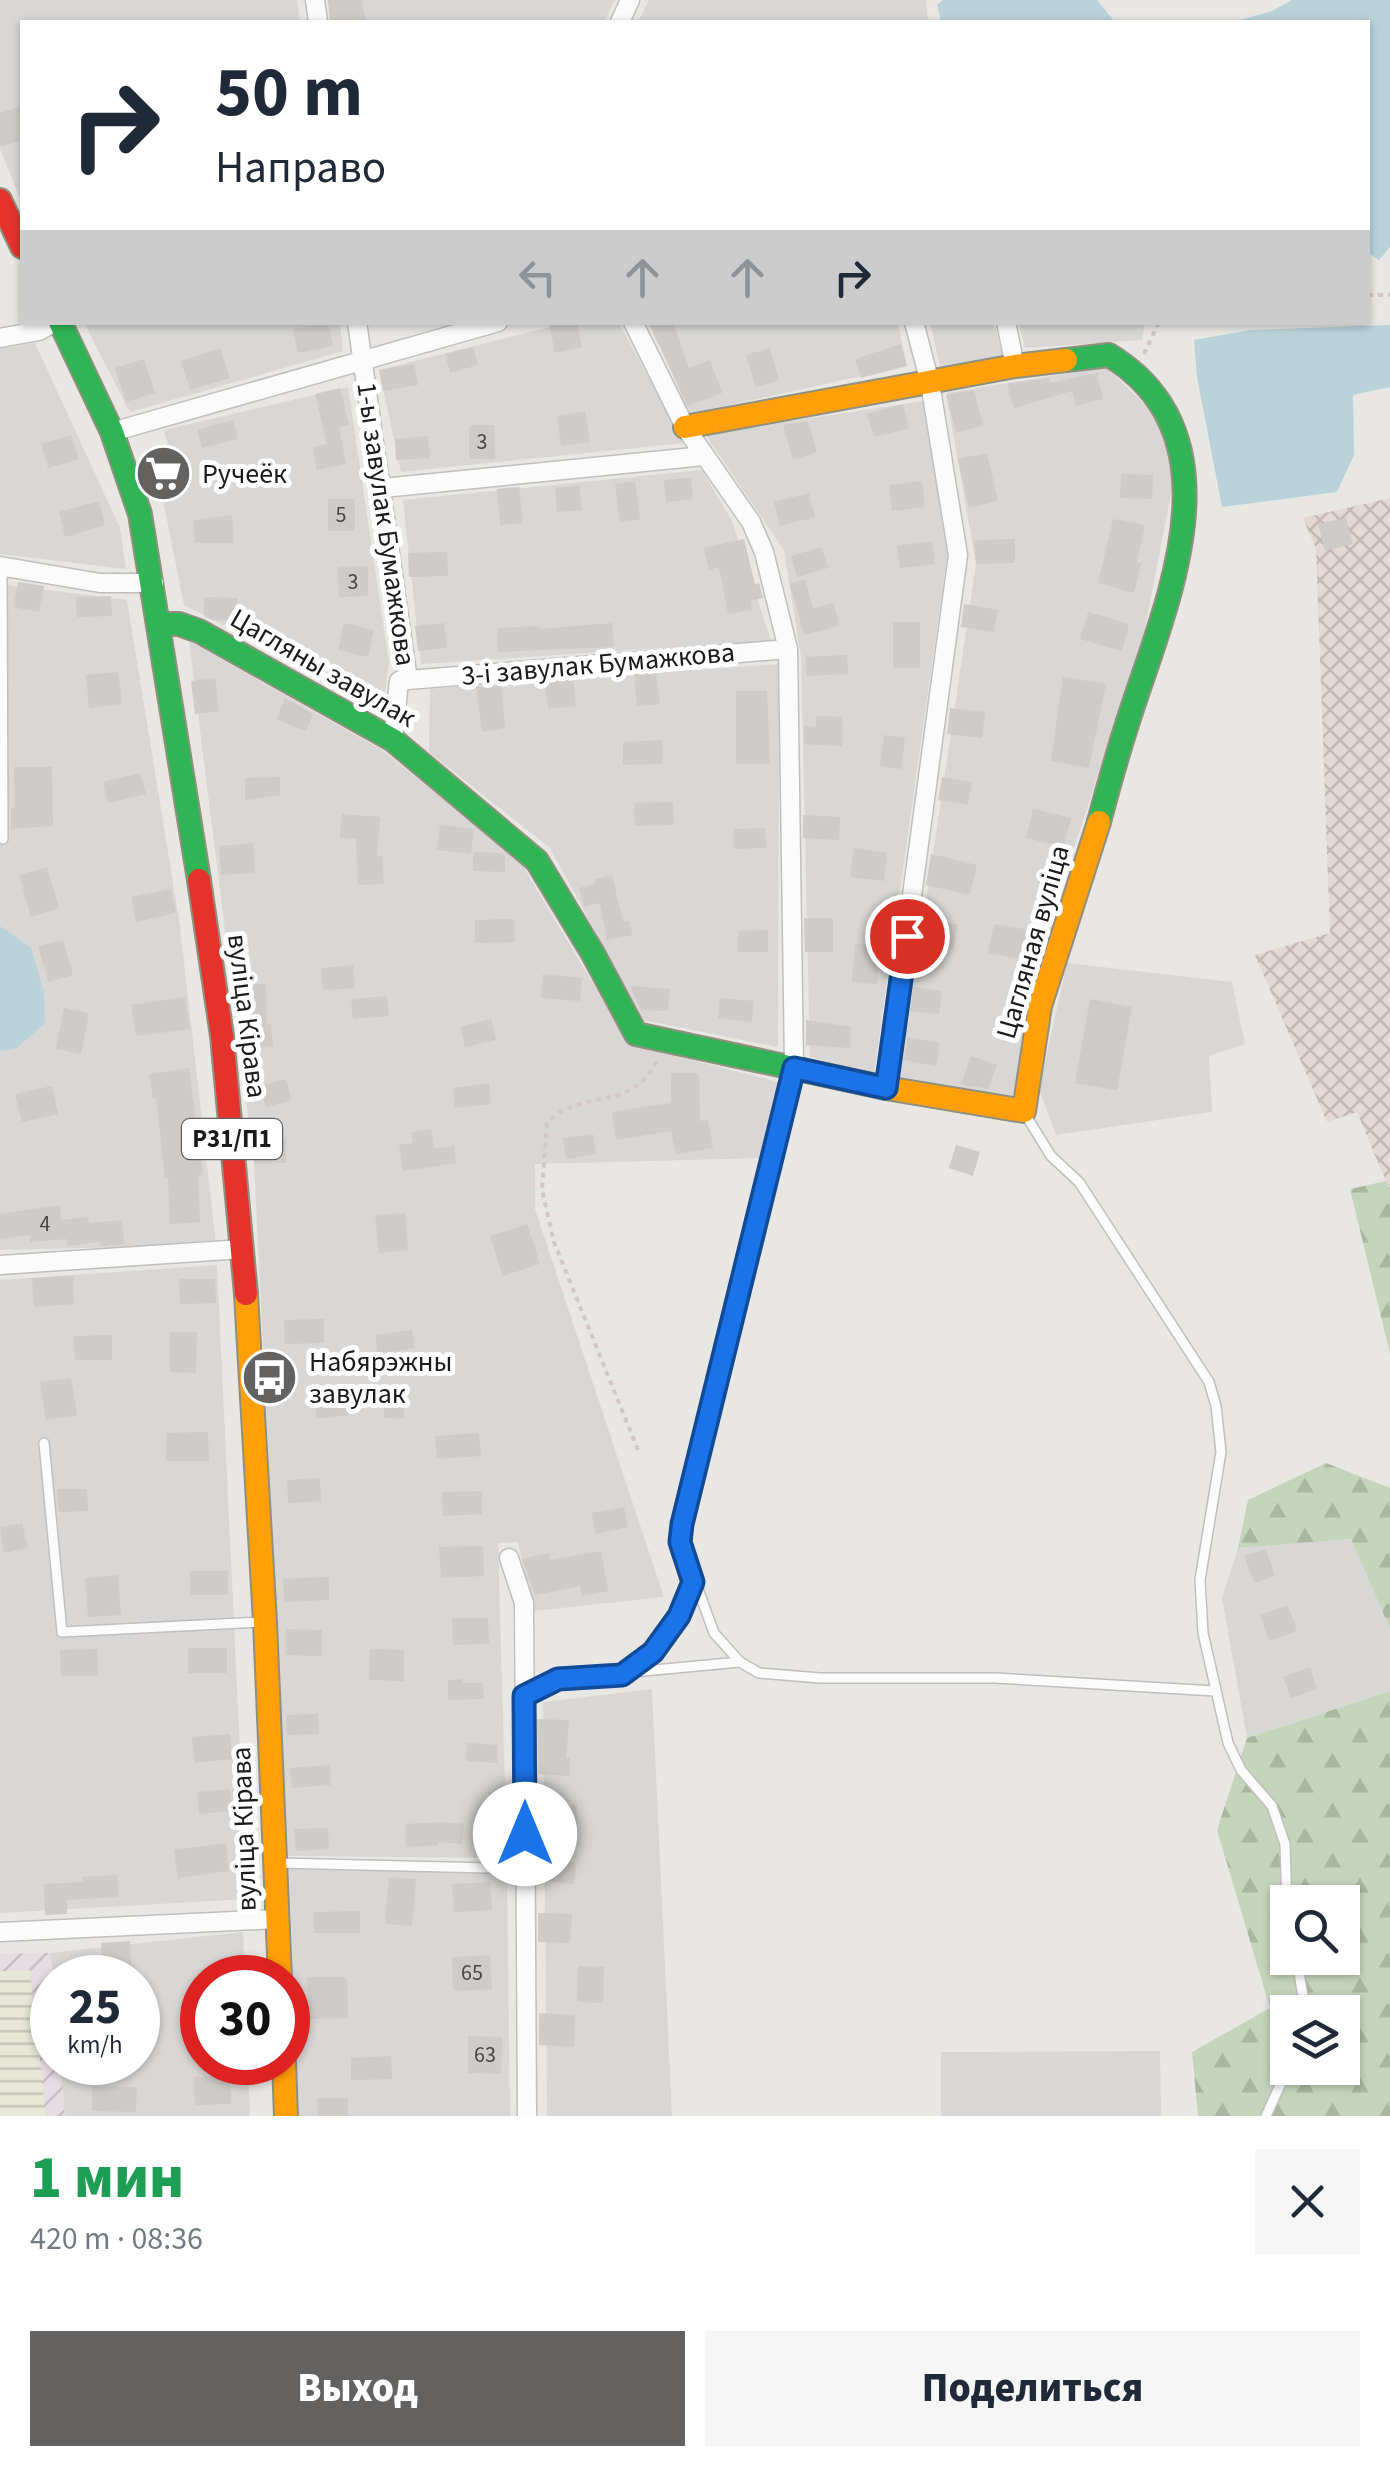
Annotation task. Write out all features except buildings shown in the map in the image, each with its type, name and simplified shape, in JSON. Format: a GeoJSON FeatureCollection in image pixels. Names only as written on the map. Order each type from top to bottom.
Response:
{"type":"FeatureCollection","features":[{"type":"Feature","properties":{"kind":"street"},"geometry":{"type":"LineString","coordinates":[[0,200],[20,244]]}},
{"type":"Feature","properties":{"kind":"street"},"geometry":{"type":"LineString","coordinates":[[0,338],[51,325]]}},
{"type":"Feature","properties":{"kind":"street","name":"вуліца Кірава"},"geometry":{"type":"LineString","coordinates":[[58,325],[112,432],[140,514],[222,1036],[242,1249],[265,1622],[279,1955]]}},
{"type":"Feature","properties":{"kind":"street"},"geometry":{"type":"LineString","coordinates":[[357,325],[362,361]]}},
{"type":"Feature","properties":{"kind":"street","name":"1-ы завулак Бумажкова"},"geometry":{"type":"LineString","coordinates":[[112,432],[488,325]]}},
{"type":"Feature","properties":{"kind":"street"},"geometry":{"type":"LineString","coordinates":[[634,325],[685,427],[751,522],[764,552],[788,648],[794,1068],[1024,1111]]}},
{"type":"Feature","properties":{"kind":"street"},"geometry":{"type":"LineString","coordinates":[[886,1088],[958,555],[930,383],[915,325]]}},
{"type":"Feature","properties":{"kind":"street"},"geometry":{"type":"LineString","coordinates":[[1007,325],[1015,366]]}},
{"type":"Feature","properties":{"kind":"street"},"geometry":{"type":"LineString","coordinates":[[685,427],[1015,366],[1109,355],[1132,370]]}},
{"type":"Feature","properties":{"kind":"street","name":"1-ы завулак Бумажкова"},"geometry":{"type":"LineString","coordinates":[[362,361],[408,680],[400,680],[393,740]]}},
{"type":"Feature","properties":{"kind":"street","name":"Цагляная вуліца"},"geometry":{"type":"LineString","coordinates":[[1024,1111],[1043,993],[1159,630],[1185,511],[1182,454],[1173,420],[1161,400],[1132,370]]}},
{"type":"Feature","properties":{"kind":"street"},"geometry":{"type":"LineString","coordinates":[[383,488],[704,456]]}},
{"type":"Feature","properties":{"kind":"street"},"geometry":{"type":"LineString","coordinates":[[1,566],[100,583],[154,584]]}},
{"type":"Feature","properties":{"kind":"street","name":"Цагляны завулак"},"geometry":{"type":"LineString","coordinates":[[160,624],[180,624],[199,631],[393,740],[537,860],[636,1034],[794,1068]]}},
{"type":"Feature","properties":{"kind":"street","name":"3-і завулак Бумажкова"},"geometry":{"type":"LineString","coordinates":[[408,680],[788,648]]}},
{"type":"Feature","properties":{"kind":"street"},"geometry":{"type":"LineString","coordinates":[[0,1266],[242,1249]]}},
{"type":"Feature","properties":{"kind":"street"},"geometry":{"type":"LineString","coordinates":[[509,1558],[524,1603],[527,2116]]}},
{"type":"Feature","properties":{"kind":"street"},"geometry":{"type":"LineString","coordinates":[[0,1932],[278,1919]]}},
{"type":"Feature","properties":{"kind":"street"},"geometry":{"type":"LineString","coordinates":[[285,2085],[286,2116]]}},
{"type":"Feature","properties":{"kind":"lane"},"geometry":{"type":"LineString","coordinates":[[1,566],[4,839]]}},
{"type":"Feature","properties":{"kind":"lane"},"geometry":{"type":"LineString","coordinates":[[794,1068],[682,1524],[680,1542],[714,1633],[740,1662],[759,1673],[820,1678],[994,1678],[1215,1691]]}},
{"type":"Feature","properties":{"kind":"lane"},"geometry":{"type":"LineString","coordinates":[[1024,1111],[1051,1156],[1079,1182],[1209,1382],[1219,1422],[1221,1452],[1200,1580],[1204,1633],[1221,1720],[1235,1761],[1272,1806],[1285,1844],[1286,1885]]}},
{"type":"Feature","properties":{"kind":"lane"},"geometry":{"type":"LineString","coordinates":[[44,1443],[62,1632],[265,1622]]}},
{"type":"Feature","properties":{"kind":"lane"},"geometry":{"type":"LineString","coordinates":[[622,1675],[653,1652],[679,1616],[693,1582]]}},
{"type":"Feature","properties":{"kind":"lane"},"geometry":{"type":"LineString","coordinates":[[524,1696],[558,1679],[740,1662]]}},
{"type":"Feature","properties":{"kind":"lane"},"geometry":{"type":"LineString","coordinates":[[276,1863],[526,1868]]}},
{"type":"Feature","properties":{"kind":"lane"},"geometry":{"type":"LineString","coordinates":[[1266,2116],[1280,2085]]}},
{"type":"Feature","properties":{"kind":"path"},"geometry":{"type":"LineString","coordinates":[[1132,370],[1158,325]]}},
{"type":"Feature","properties":{"kind":"path"},"geometry":{"type":"LineString","coordinates":[[638,1450],[554,1242],[542,1190],[547,1123],[564,1109],[614,1099],[650,1076],[664,1040]]}},
{"type":"Feature","properties":{"kind":"shaded area"},"geometry":{"type":"Polygon","coordinates":[[[0,0],[297,0],[300,20],[20,20],[20,198],[0,149],[0,0]]]}},
{"type":"Feature","properties":{"kind":"shaded area"},"geometry":{"type":"Polygon","coordinates":[[[330,0],[615,0],[605,20],[332,20],[330,0]]]}},
{"type":"Feature","properties":{"kind":"shaded area"},"geometry":{"type":"Polygon","coordinates":[[[649,0],[926,0],[928,20],[639,20],[649,0]]]}},
{"type":"Feature","properties":{"kind":"shaded area"},"geometry":{"type":"Polygon","coordinates":[[[85,325],[340,325],[343,351],[130,412],[85,325]]]}},
{"type":"Feature","properties":{"kind":"shaded area"},"geometry":{"type":"Polygon","coordinates":[[[557,325],[620,325],[684,443],[401,472],[379,370],[557,325]]]}},
{"type":"Feature","properties":{"kind":"shaded area"},"geometry":{"type":"Polygon","coordinates":[[[652,325],[898,325],[907,366],[689,414],[652,325]]]}},
{"type":"Feature","properties":{"kind":"shaded area"},"geometry":{"type":"Polygon","coordinates":[[[930,325],[995,325],[1004,360],[940,366],[930,325]]]}},
{"type":"Feature","properties":{"kind":"shaded area"},"geometry":{"type":"Polygon","coordinates":[[[1020,325],[1145,325],[1142,340],[1025,348],[1020,325]]]}},
{"type":"Feature","properties":{"kind":"shaded area"},"geometry":{"type":"Polygon","coordinates":[[[35,343],[120,528],[126,569],[0,554],[0,349],[35,343]]]}},
{"type":"Feature","properties":{"kind":"shaded area"},"geometry":{"type":"Polygon","coordinates":[[[1106,367],[1161,420],[1173,484],[1144,633],[1032,977],[1016,1097],[900,1077],[976,564],[946,393],[1106,367]]]}},
{"type":"Feature","properties":{"kind":"shaded area"},"geometry":{"type":"Polygon","coordinates":[[[348,387],[389,663],[383,708],[184,605],[161,490],[180,492],[164,430],[348,387]]]}},
{"type":"Feature","properties":{"kind":"shaded area"},"geometry":{"type":"Polygon","coordinates":[[[924,401],[948,550],[874,1074],[810,1057],[801,657],[784,550],[705,434],[924,401]]]}},
{"type":"Feature","properties":{"kind":"shaded area"},"geometry":{"type":"Polygon","coordinates":[[[702,470],[732,521],[771,641],[421,664],[403,500],[702,470]]]}},
{"type":"Feature","properties":{"kind":"shaded area"},"geometry":{"type":"Polygon","coordinates":[[[1390,498],[1390,1191],[1357,1112],[1327,1122],[1255,955],[1330,933],[1316,549],[1303,518],[1390,498]]]}},
{"type":"Feature","properties":{"kind":"shaded area"},"geometry":{"type":"Polygon","coordinates":[[[0,584],[127,600],[180,926],[216,1245],[0,1250],[0,584]]]}},
{"type":"Feature","properties":{"kind":"shaded area"},"geometry":{"type":"Polygon","coordinates":[[[189,641],[382,750],[520,861],[629,1044],[779,1082],[766,1158],[535,1164],[535,1209],[664,1597],[533,1611],[518,1542],[498,1543],[507,1858],[288,1856],[254,1163],[189,641]]]}},
{"type":"Feature","properties":{"kind":"shaded area"},"geometry":{"type":"Polygon","coordinates":[[[779,664],[778,1047],[643,1020],[550,848],[429,752],[430,689],[779,664]]]}},
{"type":"Feature","properties":{"kind":"shaded area"},"geometry":{"type":"Polygon","coordinates":[[[1067,963],[1232,982],[1245,1044],[1209,1056],[1212,1112],[1056,1135],[1039,1089],[1067,963]]]}},
{"type":"Feature","properties":{"kind":"shaded area"},"geometry":{"type":"Polygon","coordinates":[[[217,1265],[247,1899],[0,1913],[0,1280],[217,1265]]]}},
{"type":"Feature","properties":{"kind":"shaded area"},"geometry":{"type":"Polygon","coordinates":[[[1351,1539],[1390,1629],[1390,1691],[1247,1738],[1222,1598],[1238,1548],[1351,1539]]]}},
{"type":"Feature","properties":{"kind":"shaded area"},"geometry":{"type":"Polygon","coordinates":[[[652,1689],[672,2116],[547,2116],[543,1702],[652,1689]]]}},
{"type":"Feature","properties":{"kind":"shaded area"},"geometry":{"type":"Polygon","coordinates":[[[289,1869],[507,1873],[510,2116],[299,2116],[298,2085],[310,2085],[310,1955],[292,1955],[289,1869]]]}},
{"type":"Feature","properties":{"kind":"shaded area"},"geometry":{"type":"Polygon","coordinates":[[[243,1932],[244,1955],[180,1955],[180,2085],[249,2085],[250,2116],[65,2116],[62,2085],[160,2085],[160,1955],[50,1953],[243,1932]]]}},
{"type":"Feature","properties":{"kind":"shaded area"},"geometry":{"type":"Polygon","coordinates":[[[50,1953],[30,1955],[30,2085],[62,2085],[65,2116],[0,2116],[0,1954],[50,1953]]]}},
{"type":"Feature","properties":{"kind":"shaded area"},"geometry":{"type":"Polygon","coordinates":[[[1160,2051],[1161,2116],[941,2116],[941,2052],[1160,2051]]]}},
{"type":"Feature","properties":{"kind":"green space"},"geometry":{"type":"Polygon","coordinates":[[[1386,1181],[1390,1191],[1390,1354],[1350,1189],[1386,1181]]]}},
{"type":"Feature","properties":{"kind":"green space"},"geometry":{"type":"Polygon","coordinates":[[[1326,1463],[1390,1488],[1390,1629],[1351,1539],[1238,1548],[1248,1500],[1326,1463]]]}},
{"type":"Feature","properties":{"kind":"green space"},"geometry":{"type":"Polygon","coordinates":[[[1390,1691],[1390,2116],[1198,2116],[1192,2052],[1270,2008],[1217,1830],[1247,1738],[1390,1691]]]}},
{"type":"Feature","properties":{"kind":"green space"},"geometry":{"type":"Polygon","coordinates":[[[30,1970],[30,2085],[43,2085],[46,2116],[0,2116],[0,1971],[30,1970]]]}},
{"type":"Feature","properties":{"kind":"water"},"geometry":{"type":"Polygon","coordinates":[[[943,0],[1097,0],[1113,20],[941,20],[937,5],[943,0]]]}},
{"type":"Feature","properties":{"kind":"water"},"geometry":{"type":"Polygon","coordinates":[[[1292,0],[1390,0],[1390,247],[1379,260],[1370,254],[1370,20],[1241,20],[1292,0]]]}},
{"type":"Feature","properties":{"kind":"water"},"geometry":{"type":"Polygon","coordinates":[[[1390,325],[1390,387],[1353,395],[1354,455],[1337,492],[1222,507],[1197,377],[1194,340],[1251,330],[1390,325]]]}},
{"type":"Feature","properties":{"kind":"water"},"geometry":{"type":"Polygon","coordinates":[[[0,926],[31,948],[44,992],[45,1023],[17,1048],[0,1051],[0,926]]]}},
{"type":"Feature","properties":{"kind":"traffic: fast"},"geometry":{"type":"LineString","coordinates":[[61,325],[112,432],[140,514],[199,880]]}},
{"type":"Feature","properties":{"kind":"traffic: fast"},"geometry":{"type":"LineString","coordinates":[[1066,360],[1109,355],[1148,387],[1172,425],[1183,468],[1184,513],[1166,607],[1099,822]]}},
{"type":"Feature","properties":{"kind":"traffic: fast"},"geometry":{"type":"LineString","coordinates":[[160,624],[179,624],[199,631],[393,740],[537,861],[636,1034],[886,1088]]}},
{"type":"Feature","properties":{"kind":"traffic: slow"},"geometry":{"type":"LineString","coordinates":[[685,427],[1066,360]]}},
{"type":"Feature","properties":{"kind":"traffic: slow"},"geometry":{"type":"LineString","coordinates":[[886,1088],[1024,1111],[1040,1006],[1099,822]]}},
{"type":"Feature","properties":{"kind":"traffic: slow"},"geometry":{"type":"LineString","coordinates":[[246,1294],[279,1955]]}},
{"type":"Feature","properties":{"kind":"traffic: slow"},"geometry":{"type":"LineString","coordinates":[[285,2085],[286,2116]]}},
{"type":"Feature","properties":{"kind":"traffic: jam"},"geometry":{"type":"LineString","coordinates":[[0,200],[20,243]]}},
{"type":"Feature","properties":{"kind":"traffic: jam"},"geometry":{"type":"LineString","coordinates":[[199,880],[222,1036],[246,1294]]}},
{"type":"Feature","properties":{"kind":"place","name":"Ручеёк"},"geometry":{"type":"Point","coordinates":[163,474]}},
{"type":"Feature","properties":{"kind":"place","name":"Набярэжны завулак"},"geometry":{"type":"Point","coordinates":[270,1378]}},
{"type":"Feature","properties":{"kind":"route"},"geometry":{"type":"LineString","coordinates":[[525,1834],[524,1696],[558,1679],[622,1675],[653,1652],[679,1616],[693,1582],[680,1542],[682,1524],[794,1068],[886,1088],[907,936]]}}]}
